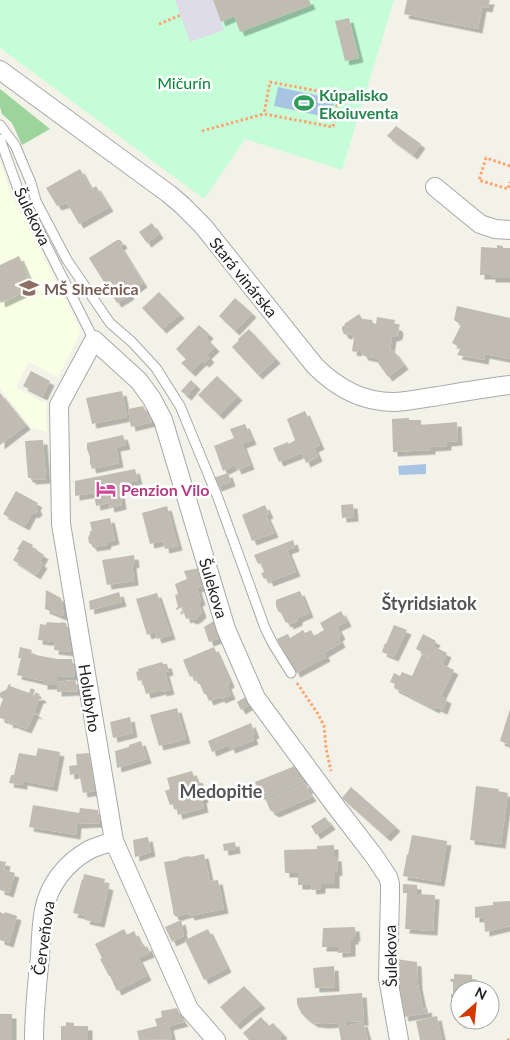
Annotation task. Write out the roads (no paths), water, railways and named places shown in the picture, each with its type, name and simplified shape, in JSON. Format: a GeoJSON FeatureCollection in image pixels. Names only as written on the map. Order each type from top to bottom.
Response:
{"type":"FeatureCollection","features":[{"type":"Feature","properties":{"kind":"street","name":"Stará vinárska"},"geometry":{"type":"LineString","coordinates":[[0,70],[182,205],[202,226],[315,366],[346,390],[371,399],[393,402],[510,385]]}},
{"type":"Feature","properties":{"kind":"street"},"geometry":{"type":"LineString","coordinates":[[435,187],[480,224],[495,229],[510,230]]}},
{"type":"Feature","properties":{"kind":"street","name":"Šulekova"},"geometry":{"type":"LineString","coordinates":[[94,340],[139,381],[158,409],[163,420],[226,629],[256,698],[386,874],[390,884],[388,978],[399,1040]]}},
{"type":"Feature","properties":{"kind":"street","name":"Holubyho"},"geometry":{"type":"LineString","coordinates":[[94,340],[60,405],[61,524],[114,841],[189,1009],[216,1040]]}},
{"type":"Feature","properties":{"kind":"street","name":"Červeňova"},"geometry":{"type":"LineString","coordinates":[[34,1040],[34,1012],[44,911],[49,893],[62,871],[76,859],[88,851],[114,841]]}},
{"type":"Feature","properties":{"kind":"lane"},"geometry":{"type":"LineString","coordinates":[[0,125],[15,145],[31,183],[36,201],[67,260],[110,323],[132,342],[156,368],[180,406],[218,498],[265,628],[291,673]]}},
{"type":"Feature","properties":{"kind":"lane","name":"Šulekova"},"geometry":{"type":"LineString","coordinates":[[0,139],[18,189],[94,340]]}},
{"type":"Feature","properties":{"kind":"water","name":"Kúpalisko Ekoiuventa"},"geometry":{"type":"Polygon","coordinates":[[[278,87],[335,99],[331,118],[274,106],[278,87]]]}},
{"type":"Feature","properties":{"kind":"water"},"geometry":{"type":"Polygon","coordinates":[[[426,464],[426,474],[399,475],[398,466],[426,464]]]}},
{"type":"Feature","properties":{"kind":"place","name":"Kúpalisko Ekoiuventa"},"geometry":{"type":"Point","coordinates":[304,103]}},
{"type":"Feature","properties":{"kind":"place","name":"MŠ Slnečnica"},"geometry":{"type":"Point","coordinates":[29,288]}},
{"type":"Feature","properties":{"kind":"place","name":"Penzion Vilo"},"geometry":{"type":"Point","coordinates":[106,489]}},
{"type":"Feature","properties":{"kind":"district","name":"Štyridsiatok"},"geometry":{"type":"Point","coordinates":[429,603]}},
{"type":"Feature","properties":{"kind":"district","name":"Medopitie"},"geometry":{"type":"Point","coordinates":[221,791]}},
{"type":"Feature","properties":{"kind":"park label","name":"Mičurín"},"geometry":{"type":"Point","coordinates":[184,82]}}]}
